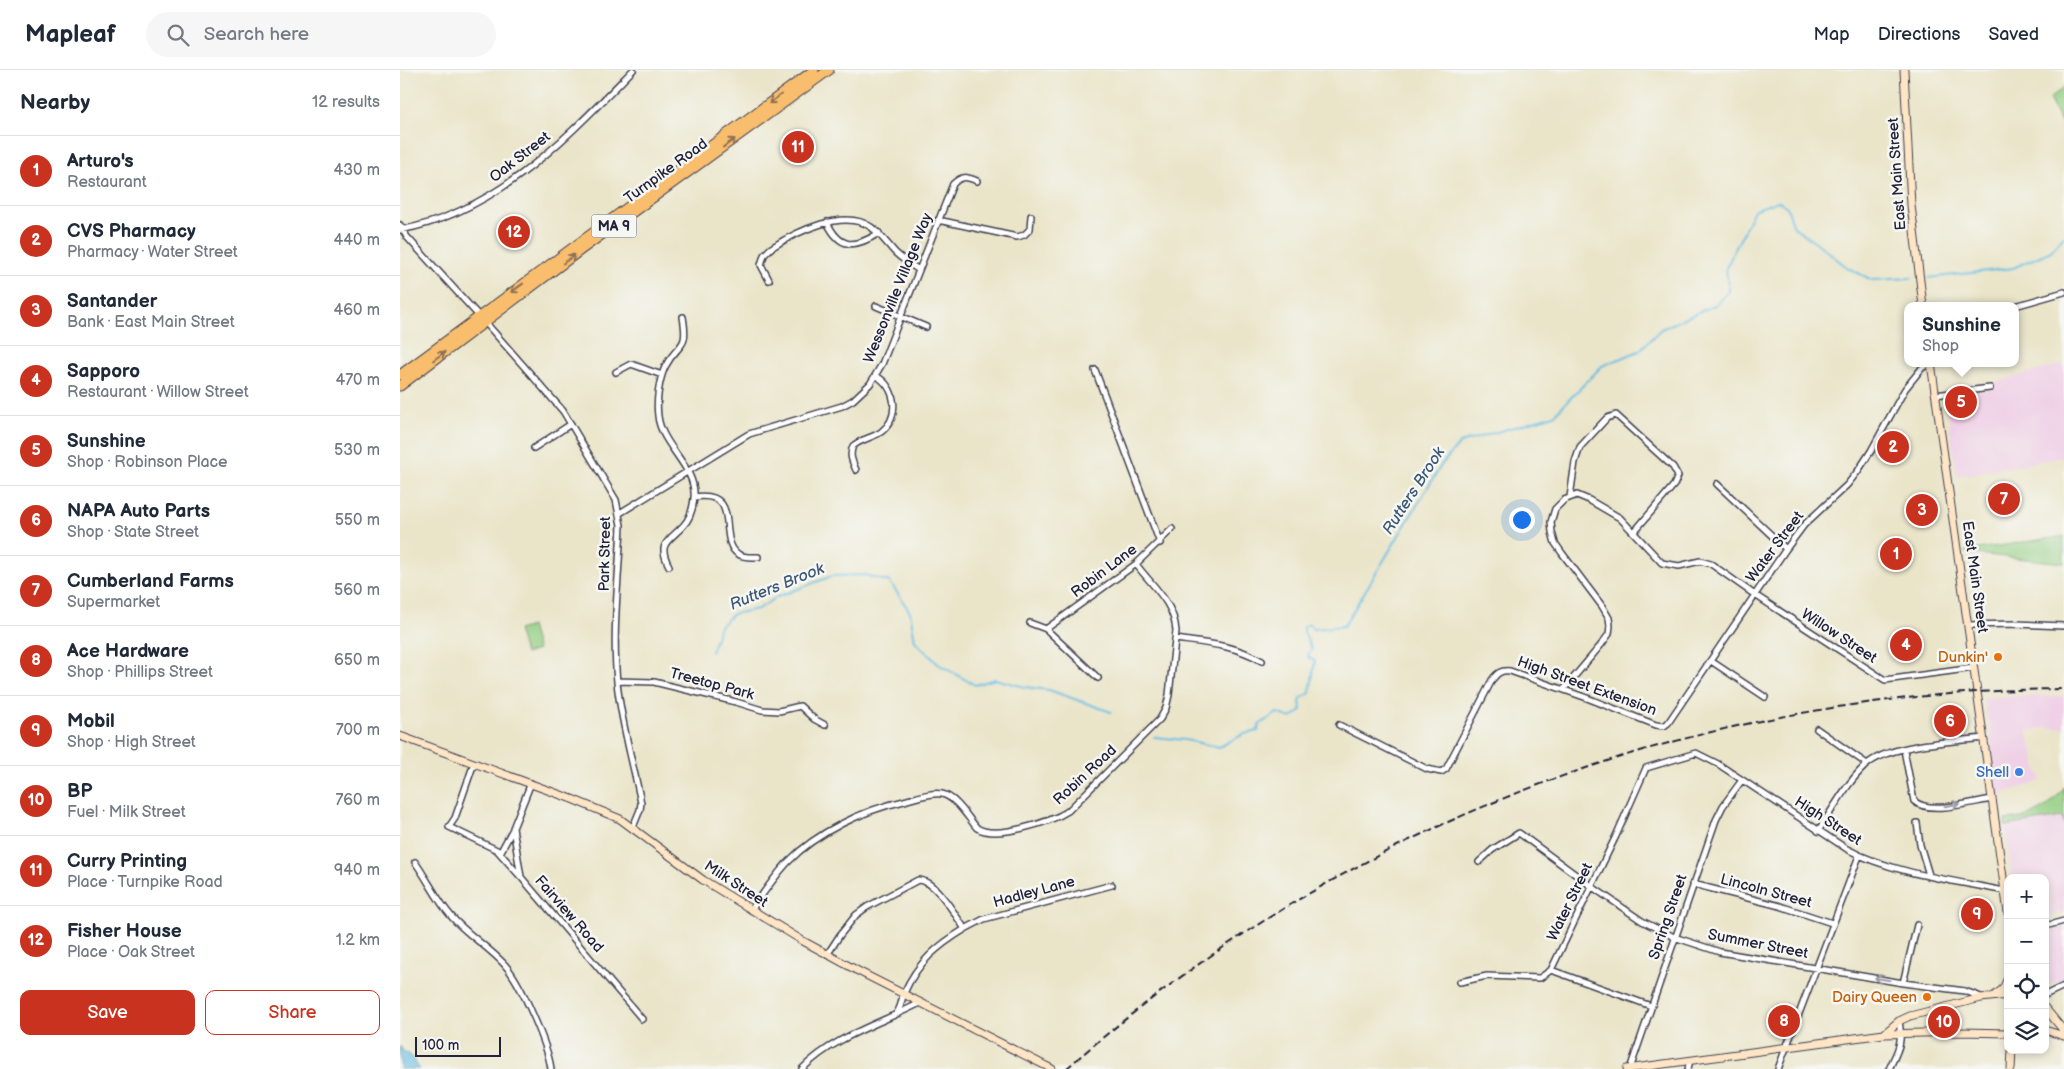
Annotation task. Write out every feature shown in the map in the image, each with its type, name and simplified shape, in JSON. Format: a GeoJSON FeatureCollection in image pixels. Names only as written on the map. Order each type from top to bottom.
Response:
{"type":"FeatureCollection","features":[{"type":"Feature","properties":{"kind":"highway","name":"Turnpike Road"},"geometry":{"type":"LineString","coordinates":[[400,386],[482,319],[814,70]]}},
{"type":"Feature","properties":{"kind":"highway","name":"Turnpike Road"},"geometry":{"type":"LineString","coordinates":[[400,375],[618,223],[829,70]]}},
{"type":"Feature","properties":{"kind":"main road","name":"East Main Street"},"geometry":{"type":"LineString","coordinates":[[1904,70],[1911,205],[1923,302]]}},
{"type":"Feature","properties":{"kind":"main road","name":"East Main Street"},"geometry":{"type":"LineString","coordinates":[[1931,367],[2004,884]]}},
{"type":"Feature","properties":{"kind":"main road","name":"Milk Street"},"geometry":{"type":"LineString","coordinates":[[400,736],[531,783],[602,811],[633,827],[698,876],[827,955],[1049,1067]]}},
{"type":"Feature","properties":{"kind":"main road"},"geometry":{"type":"LineString","coordinates":[[1994,996],[2004,987]]}},
{"type":"Feature","properties":{"kind":"main road"},"geometry":{"type":"LineString","coordinates":[[1884,1034],[1899,1021],[1910,1016],[1981,998],[2004,996]]}},
{"type":"Feature","properties":{"kind":"main road"},"geometry":{"type":"LineString","coordinates":[[2046,1009],[2064,1031]]}},
{"type":"Feature","properties":{"kind":"main road"},"geometry":{"type":"LineString","coordinates":[[2049,1031],[2064,1036]]}},
{"type":"Feature","properties":{"kind":"main road"},"geometry":{"type":"LineString","coordinates":[[1958,1033],[2004,1037]]}},
{"type":"Feature","properties":{"kind":"main road"},"geometry":{"type":"LineString","coordinates":[[1628,1069],[1884,1034],[2004,1033]]}},
{"type":"Feature","properties":{"kind":"main road"},"geometry":{"type":"LineString","coordinates":[[2011,1069],[2012,1054]]}},
{"type":"Feature","properties":{"kind":"street","name":"Oak Street"},"geometry":{"type":"LineString","coordinates":[[401,228],[434,221],[464,210],[509,184],[550,152],[633,70]]}},
{"type":"Feature","properties":{"kind":"street","name":"Wessonville Village Way"},"geometry":{"type":"LineString","coordinates":[[620,513],[749,434],[842,406],[862,393],[876,376],[902,318],[951,189],[957,180],[966,176],[977,181]]}},
{"type":"Feature","properties":{"kind":"street"},"geometry":{"type":"LineString","coordinates":[[938,220],[1017,237],[1030,229],[1031,216]]}},
{"type":"Feature","properties":{"kind":"street"},"geometry":{"type":"LineString","coordinates":[[770,280],[761,265],[764,255],[779,243],[828,222],[844,218],[864,222],[879,233],[892,250],[919,270]]}},
{"type":"Feature","properties":{"kind":"street"},"geometry":{"type":"LineString","coordinates":[[828,222],[836,238],[847,243],[860,244],[879,233]]}},
{"type":"Feature","properties":{"kind":"street","name":"Park Street"},"geometry":{"type":"LineString","coordinates":[[401,228],[555,401],[610,489],[620,513],[616,634],[617,682],[626,739],[641,803],[633,827]]}},
{"type":"Feature","properties":{"kind":"street"},"geometry":{"type":"LineString","coordinates":[[2019,305],[2064,292]]}},
{"type":"Feature","properties":{"kind":"street"},"geometry":{"type":"LineString","coordinates":[[876,306],[926,327]]}},
{"type":"Feature","properties":{"kind":"street"},"geometry":{"type":"LineString","coordinates":[[669,566],[663,553],[665,543],[688,520],[694,497],[694,488],[687,472],[660,426],[658,406],[662,375],[666,366],[684,343],[686,337],[683,317]]}},
{"type":"Feature","properties":{"kind":"street"},"geometry":{"type":"LineString","coordinates":[[616,372],[631,364],[662,375]]}},
{"type":"Feature","properties":{"kind":"street","name":"Water Street"},"geometry":{"type":"LineString","coordinates":[[1662,726],[1671,720],[1804,525],[1847,485],[1858,471],[1872,451],[1905,389],[1924,367]]}},
{"type":"Feature","properties":{"kind":"street"},"geometry":{"type":"LineString","coordinates":[[1095,370],[1160,543]]}},
{"type":"Feature","properties":{"kind":"street"},"geometry":{"type":"LineString","coordinates":[[856,470],[850,452],[853,446],[881,432],[892,417],[894,406],[892,395],[887,384],[876,376]]}},
{"type":"Feature","properties":{"kind":"street"},"geometry":{"type":"LineString","coordinates":[[1935,395],[1990,388]]}},
{"type":"Feature","properties":{"kind":"street"},"geometry":{"type":"LineString","coordinates":[[1564,689],[1601,645],[1609,634],[1610,626],[1609,618],[1602,606],[1562,553],[1553,537],[1551,522],[1553,513],[1561,502],[1570,497],[1577,496],[1609,510],[1634,532],[1674,485],[1678,476],[1674,467],[1616,415],[1607,418],[1578,451],[1570,497]]}},
{"type":"Feature","properties":{"kind":"street"},"geometry":{"type":"LineString","coordinates":[[534,448],[571,424]]}},
{"type":"Feature","properties":{"kind":"street"},"geometry":{"type":"LineString","coordinates":[[1717,484],[1786,549]]}},
{"type":"Feature","properties":{"kind":"street"},"geometry":{"type":"LineString","coordinates":[[694,497],[710,497],[722,504],[727,516],[730,542],[733,549],[740,555],[758,557]]}},
{"type":"Feature","properties":{"kind":"street","name":"Robin Lane"},"geometry":{"type":"LineString","coordinates":[[1046,628],[1136,564],[1160,543],[1172,529]]}},
{"type":"Feature","properties":{"kind":"street","name":"Willow Street"},"geometry":{"type":"LineString","coordinates":[[1634,532],[1652,555],[1662,563],[1673,566],[1704,561],[1885,680],[1974,668]]}},
{"type":"Feature","properties":{"kind":"street","name":"Robin Road"},"geometry":{"type":"LineString","coordinates":[[751,910],[780,871],[798,853],[853,818],[877,808],[928,795],[942,794],[953,800],[977,828],[993,833],[1057,818],[1068,811],[1160,719],[1166,708],[1175,639],[1175,618],[1170,606],[1136,564]]}},
{"type":"Feature","properties":{"kind":"street"},"geometry":{"type":"LineString","coordinates":[[1030,623],[1046,628],[1098,678]]}},
{"type":"Feature","properties":{"kind":"street"},"geometry":{"type":"LineString","coordinates":[[1968,625],[2064,626]]}},
{"type":"Feature","properties":{"kind":"street"},"geometry":{"type":"LineString","coordinates":[[1175,639],[1229,647],[1248,653],[1262,661]]}},
{"type":"Feature","properties":{"kind":"street"},"geometry":{"type":"LineString","coordinates":[[1711,661],[1765,697]]}},
{"type":"Feature","properties":{"kind":"street","name":"High Street Extension"},"geometry":{"type":"LineString","coordinates":[[1340,725],[1427,769],[1442,772],[1454,754],[1492,680],[1499,672],[1510,671],[1564,689],[1651,724],[1662,726]]}},
{"type":"Feature","properties":{"kind":"street","name":"Treetop Park"},"geometry":{"type":"LineString","coordinates":[[617,682],[654,682],[762,710],[779,710],[800,706],[814,719],[825,725]]}},
{"type":"Feature","properties":{"kind":"street"},"geometry":{"type":"LineString","coordinates":[[1817,730],[1867,764]]}},
{"type":"Feature","properties":{"kind":"street"},"geometry":{"type":"LineString","coordinates":[[1818,830],[1858,773],[1867,764],[1886,754],[1947,742],[1983,738]]}},
{"type":"Feature","properties":{"kind":"street"},"geometry":{"type":"LineString","coordinates":[[1904,750],[1914,801],[1920,806],[1934,808],[1992,799]]}},
{"type":"Feature","properties":{"kind":"street","name":"High Street"},"geometry":{"type":"LineString","coordinates":[[1650,766],[1696,753],[1718,764],[1864,859],[2004,891]]}},
{"type":"Feature","properties":{"kind":"street"},"geometry":{"type":"LineString","coordinates":[[474,762],[455,818],[449,827],[489,845],[500,853],[522,877]]}},
{"type":"Feature","properties":{"kind":"street","name":"Water Street"},"geometry":{"type":"LineString","coordinates":[[1551,970],[1646,768],[1650,766]]}},
{"type":"Feature","properties":{"kind":"street","name":"Spring Street"},"geometry":{"type":"LineString","coordinates":[[1628,1069],[1716,820],[1723,806],[1742,780]]}},
{"type":"Feature","properties":{"kind":"street"},"geometry":{"type":"LineString","coordinates":[[500,853],[513,828],[531,783]]}},
{"type":"Feature","properties":{"kind":"street"},"geometry":{"type":"LineString","coordinates":[[1917,823],[1920,845],[1928,875]]}},
{"type":"Feature","properties":{"kind":"street","name":"Fairview Road"},"geometry":{"type":"LineString","coordinates":[[513,828],[522,877],[642,1019]]}},
{"type":"Feature","properties":{"kind":"street","name":"Summer Street"},"geometry":{"type":"LineString","coordinates":[[1480,862],[1492,850],[1519,833],[1642,921],[1674,937],[1720,952],[1903,983],[1965,991],[1981,998]]}},
{"type":"Feature","properties":{"kind":"street"},"geometry":{"type":"LineString","coordinates":[[1778,1069],[1858,856]]}},
{"type":"Feature","properties":{"kind":"street"},"geometry":{"type":"LineString","coordinates":[[415,862],[452,917],[498,957],[513,975],[532,1015],[551,1069]]}},
{"type":"Feature","properties":{"kind":"street"},"geometry":{"type":"LineString","coordinates":[[827,955],[856,915],[867,907],[918,880],[926,881],[934,887],[965,929]]}},
{"type":"Feature","properties":{"kind":"street","name":"Lincoln Street"},"geometry":{"type":"LineString","coordinates":[[1693,884],[1780,906],[1832,923]]}},
{"type":"Feature","properties":{"kind":"street","name":"Hadley Lane"},"geometry":{"type":"LineString","coordinates":[[896,1014],[902,1004],[904,994],[919,968],[933,950],[965,929],[984,919],[1112,885]]}},
{"type":"Feature","properties":{"kind":"street"},"geometry":{"type":"LineString","coordinates":[[2049,925],[2064,921]]}},
{"type":"Feature","properties":{"kind":"street"},"geometry":{"type":"LineString","coordinates":[[1903,983],[1917,925]]}},
{"type":"Feature","properties":{"kind":"street"},"geometry":{"type":"LineString","coordinates":[[1460,982],[1487,976],[1540,978],[1551,970],[1651,1006]]}},
{"type":"Feature","properties":{"kind":"street"},"geometry":{"type":"LineString","coordinates":[[2049,993],[2064,986]]}},
{"type":"Feature","properties":{"kind":"street"},"geometry":{"type":"LineString","coordinates":[[802,1069],[832,1044],[920,1003]]}},
{"type":"Feature","properties":{"kind":"street"},"geometry":{"type":"LineString","coordinates":[[1889,1069],[1900,1046],[1899,1021]]}},
{"type":"Feature","properties":{"kind":"street"},"geometry":{"type":"LineString","coordinates":[[1688,1069],[1690,1060]]}},
{"type":"Feature","properties":{"kind":"shaded area"},"geometry":{"type":"Polygon","coordinates":[[[2064,364],[2064,457],[1957,476],[1945,396],[1990,389],[1996,382],[2064,364]]]}},
{"type":"Feature","properties":{"kind":"shaded area"},"geometry":{"type":"Polygon","coordinates":[[[2017,696],[2064,696],[2064,728],[2042,728],[2027,731],[2041,781],[1998,795],[1990,749],[1991,732],[1983,699],[2017,696]]]}},
{"type":"Feature","properties":{"kind":"shaded area"},"geometry":{"type":"Polygon","coordinates":[[[2063,817],[2064,912],[2049,917],[2049,874],[2011,874],[2005,826],[2063,817]]]}},
{"type":"Feature","properties":{"kind":"shaded area"},"geometry":{"type":"Polygon","coordinates":[[[2064,927],[2064,979],[2049,985],[2049,964],[2049,931],[2064,927]]]}},
{"type":"Feature","properties":{"kind":"green space"},"geometry":{"type":"Polygon","coordinates":[[[2064,87],[2064,128],[2049,99],[2064,87]]]}},
{"type":"Feature","properties":{"kind":"green space"},"geometry":{"type":"Polygon","coordinates":[[[2064,536],[2064,563],[1966,553],[1965,551],[2064,536]]]}},
{"type":"Feature","properties":{"kind":"green space"},"geometry":{"type":"Polygon","coordinates":[[[531,626],[538,650],[525,654],[518,630],[531,626]]]}},
{"type":"Feature","properties":{"kind":"green space"},"geometry":{"type":"Polygon","coordinates":[[[2064,787],[2064,824],[2062,817],[2005,826],[2005,820],[2031,815],[2039,811],[2053,801],[2064,787]]]}},
{"type":"Feature","properties":{"kind":"water"},"geometry":{"type":"Polygon","coordinates":[[[400,1046],[404,1052],[409,1054],[420,1069],[400,1069],[400,1046]]]}},
{"type":"Feature","properties":{"kind":"waterway","name":"Rutters Brook"},"geometry":{"type":"LineString","coordinates":[[1154,737],[1185,740],[1219,747],[1244,734],[1258,731],[1259,725],[1277,713],[1291,718],[1301,711],[1300,699],[1310,693],[1315,661],[1309,658],[1308,653],[1312,650],[1304,632],[1304,627],[1309,624],[1313,629],[1344,626],[1442,464],[1460,443],[1554,415],[1602,366],[1639,351],[1661,329],[1717,304],[1729,291],[1726,268],[1754,210],[1778,201],[1787,207],[1794,227],[1848,268],[1872,280],[1912,278]]}},
{"type":"Feature","properties":{"kind":"waterway","name":"Rutters Brook"},"geometry":{"type":"LineString","coordinates":[[1928,278],[2013,268],[2051,251],[2064,236]]}},
{"type":"Feature","properties":{"kind":"waterway","name":"Rutters Brook"},"geometry":{"type":"LineString","coordinates":[[711,652],[720,626],[733,614],[758,609],[777,597],[832,576],[865,575],[890,582],[910,612],[915,641],[938,664],[975,685],[995,679],[1025,687],[1049,690],[1111,712]]}},
{"type":"Feature","properties":{"kind":"railway"},"geometry":{"type":"LineString","coordinates":[[1066,1069],[1174,982],[1287,906],[1407,841],[1530,788],[1659,746],[1791,715],[1926,696],[2064,689]]}},
{"type":"Feature","properties":{"kind":"place","name":"Curry Printing"},"geometry":{"type":"Point","coordinates":[798,147]}},
{"type":"Feature","properties":{"kind":"place","name":"Fisher House"},"geometry":{"type":"Point","coordinates":[514,232]}},
{"type":"Feature","properties":{"kind":"place","name":"Sunshine"},"geometry":{"type":"Point","coordinates":[1961,402]}},
{"type":"Feature","properties":{"kind":"place","name":"CVS Pharmacy"},"geometry":{"type":"Point","coordinates":[1893,447]}},
{"type":"Feature","properties":{"kind":"place","name":"Cumberland Farms"},"geometry":{"type":"Point","coordinates":[2004,499]}},
{"type":"Feature","properties":{"kind":"place","name":"Santander"},"geometry":{"type":"Point","coordinates":[1922,510]}},
{"type":"Feature","properties":{"kind":"place","name":"Arturo's"},"geometry":{"type":"Point","coordinates":[1896,554]}},
{"type":"Feature","properties":{"kind":"place","name":"Sapporo"},"geometry":{"type":"Point","coordinates":[1906,645]}},
{"type":"Feature","properties":{"kind":"place","name":"Dunkin'"},"geometry":{"type":"Point","coordinates":[1998,657]}},
{"type":"Feature","properties":{"kind":"place","name":"NAPA Auto Parts"},"geometry":{"type":"Point","coordinates":[1950,721]}},
{"type":"Feature","properties":{"kind":"place","name":"Shell"},"geometry":{"type":"Point","coordinates":[2019,772]}},
{"type":"Feature","properties":{"kind":"place","name":"Mobil"},"geometry":{"type":"Point","coordinates":[1977,914]}},
{"type":"Feature","properties":{"kind":"place","name":"Dairy Queen"},"geometry":{"type":"Point","coordinates":[1927,997]}},
{"type":"Feature","properties":{"kind":"place","name":"Ace Hardware"},"geometry":{"type":"Point","coordinates":[1784,1021]}},
{"type":"Feature","properties":{"kind":"place","name":"BP"},"geometry":{"type":"Point","coordinates":[1944,1022]}}]}
